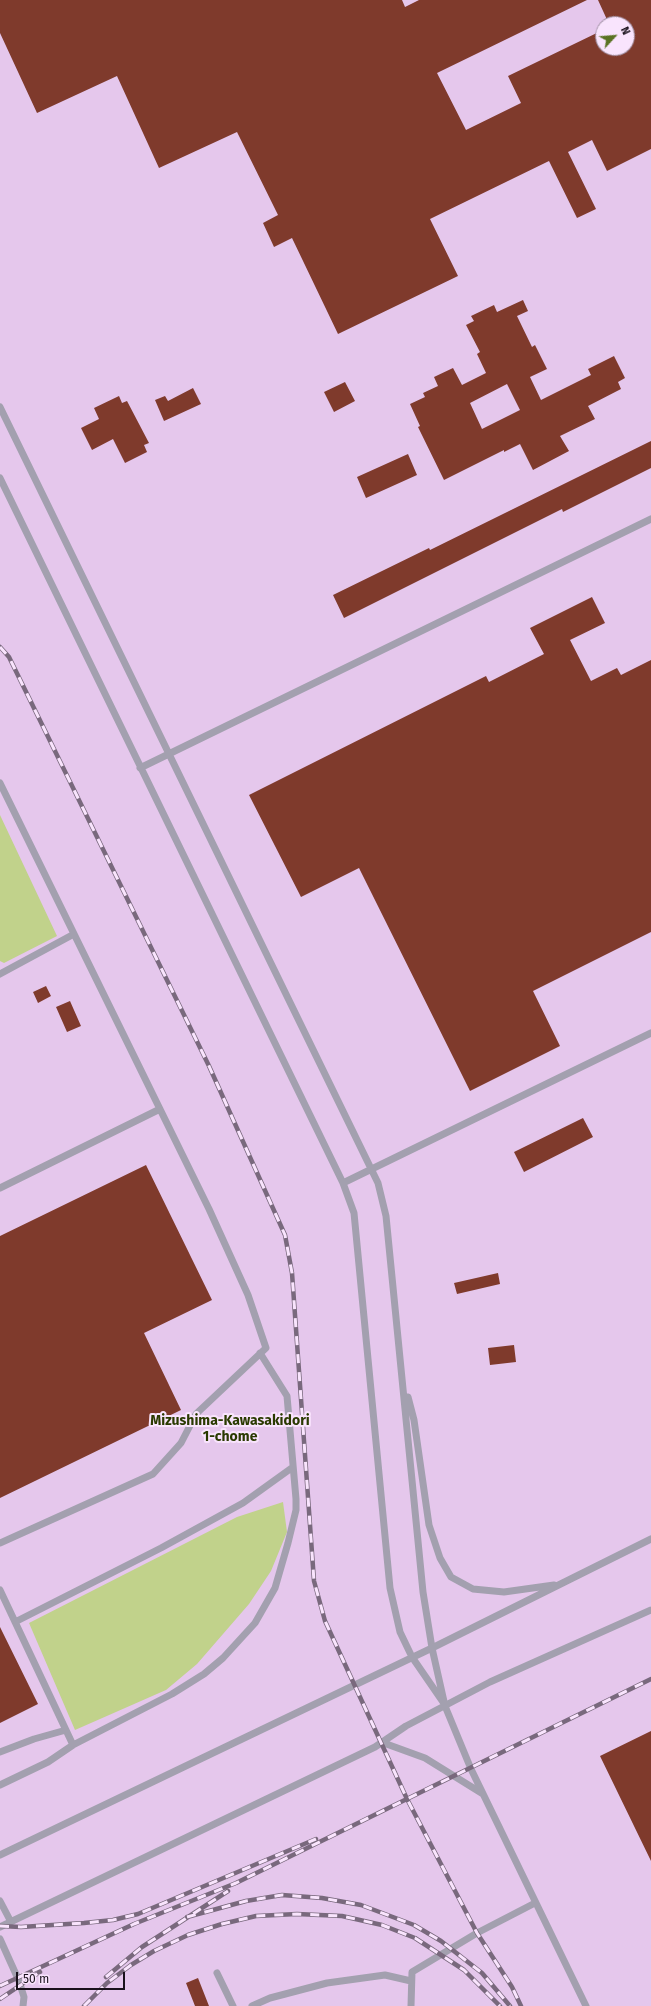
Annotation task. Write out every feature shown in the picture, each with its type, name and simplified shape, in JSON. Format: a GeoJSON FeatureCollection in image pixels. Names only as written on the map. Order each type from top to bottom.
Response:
{"type":"FeatureCollection","features":[{"type":"Feature","properties":{"kind":"lane"},"geometry":{"type":"LineString","coordinates":[[0,407],[372,1168],[383,1198],[423,1592],[432,1648],[445,1706],[457,1737],[483,1794],[586,2006]]}},
{"type":"Feature","properties":{"kind":"lane"},"geometry":{"type":"LineString","coordinates":[[0,478],[343,1183],[354,1213],[390,1588],[400,1632],[412,1657],[445,1706]]}},
{"type":"Feature","properties":{"kind":"lane"},"geometry":{"type":"LineString","coordinates":[[140,768],[651,519]]}},
{"type":"Feature","properties":{"kind":"lane"},"geometry":{"type":"LineString","coordinates":[[0,783],[209,1209],[248,1295],[266,1348],[196,1414],[181,1444],[153,1474],[0,1543]]}},
{"type":"Feature","properties":{"kind":"lane"},"geometry":{"type":"LineString","coordinates":[[0,974],[74,934]]}},
{"type":"Feature","properties":{"kind":"lane"},"geometry":{"type":"LineString","coordinates":[[343,1183],[651,1033]]}},
{"type":"Feature","properties":{"kind":"lane"},"geometry":{"type":"LineString","coordinates":[[0,1188],[160,1109]]}},
{"type":"Feature","properties":{"kind":"lane"},"geometry":{"type":"LineString","coordinates":[[0,1785],[48,1762],[73,1745],[172,1694],[204,1674],[223,1658],[255,1623],[275,1588],[288,1543],[296,1505],[287,1396],[260,1353]]}},
{"type":"Feature","properties":{"kind":"lane"},"geometry":{"type":"LineString","coordinates":[[402,1378],[414,1420],[429,1525],[440,1558],[451,1577],[473,1589],[504,1592],[560,1584]]}},
{"type":"Feature","properties":{"kind":"lane"},"geometry":{"type":"LineString","coordinates":[[15,1622],[168,1544],[243,1502],[293,1467]]}},
{"type":"Feature","properties":{"kind":"lane"},"geometry":{"type":"LineString","coordinates":[[0,1855],[432,1648],[651,1539]]}},
{"type":"Feature","properties":{"kind":"lane"},"geometry":{"type":"LineString","coordinates":[[0,1590],[73,1745]]}},
{"type":"Feature","properties":{"kind":"lane"},"geometry":{"type":"LineString","coordinates":[[0,1927],[381,1742],[406,1726],[490,1682],[651,1610]]}},
{"type":"Feature","properties":{"kind":"lane"},"geometry":{"type":"LineString","coordinates":[[0,1752],[34,1739],[66,1730]]}},
{"type":"Feature","properties":{"kind":"lane"},"geometry":{"type":"LineString","coordinates":[[381,1742],[425,1758],[483,1794]]}},
{"type":"Feature","properties":{"kind":"lane"},"geometry":{"type":"LineString","coordinates":[[0,1901],[11,1922]]}},
{"type":"Feature","properties":{"kind":"lane"},"geometry":{"type":"LineString","coordinates":[[411,2006],[412,1972],[478,1932],[535,1903]]}},
{"type":"Feature","properties":{"kind":"lane"},"geometry":{"type":"LineString","coordinates":[[0,1939],[19,1981],[24,1997],[23,2006]]}},
{"type":"Feature","properties":{"kind":"lane"},"geometry":{"type":"LineString","coordinates":[[217,1973],[233,2006]]}},
{"type":"Feature","properties":{"kind":"lane"},"geometry":{"type":"LineString","coordinates":[[252,2006],[270,1998],[327,1983],[384,1975],[411,1981]]}},
{"type":"Feature","properties":{"kind":"shaded area"},"geometry":{"type":"Polygon","coordinates":[[[0,0],[651,0],[651,2006],[0,2006],[0,0]]]}},
{"type":"Feature","properties":{"kind":"green space"},"geometry":{"type":"Polygon","coordinates":[[[0,815],[57,936],[4,963],[0,961],[0,815]]]}},
{"type":"Feature","properties":{"kind":"green space"},"geometry":{"type":"Polygon","coordinates":[[[283,1502],[287,1532],[271,1571],[249,1604],[197,1664],[166,1690],[75,1730],[29,1623],[237,1517],[283,1502]]]}},
{"type":"Feature","properties":{"kind":"building"},"geometry":{"type":"Polygon","coordinates":[[[0,0],[402,0],[405,7],[419,0],[587,0],[437,73],[466,130],[521,103],[508,76],[595,34],[595,56],[635,56],[635,16],[605,16],[598,0],[651,0],[651,149],[607,171],[592,140],[568,152],[596,209],[577,218],[549,161],[430,219],[458,276],[338,334],[292,238],[274,247],[263,223],[278,215],[237,132],[159,168],[117,76],[37,113],[0,33],[0,0]]]}},
{"type":"Feature","properties":{"kind":"building"},"geometry":{"type":"Polygon","coordinates":[[[523,300],[528,311],[517,316],[532,347],[535,345],[547,369],[530,377],[541,400],[591,375],[588,369],[614,356],[625,378],[618,382],[621,389],[588,406],[595,419],[560,436],[569,451],[533,470],[520,444],[504,452],[504,450],[444,480],[418,427],[420,426],[410,404],[425,397],[423,393],[438,386],[434,377],[453,368],[462,385],[486,373],[477,354],[480,352],[466,325],[474,321],[471,316],[494,305],[497,312],[523,300]],[[507,384],[470,403],[482,429],[520,410],[507,384]]]}},
{"type":"Feature","properties":{"kind":"building"},"geometry":{"type":"Polygon","coordinates":[[[345,382],[355,401],[334,412],[324,392],[345,382]]]}},
{"type":"Feature","properties":{"kind":"building"},"geometry":{"type":"Polygon","coordinates":[[[193,388],[201,404],[164,421],[155,400],[165,396],[168,401],[193,388]]]}},
{"type":"Feature","properties":{"kind":"building"},"geometry":{"type":"Polygon","coordinates":[[[119,396],[122,403],[127,401],[149,443],[144,445],[147,452],[125,463],[113,439],[92,450],[81,428],[99,419],[94,408],[119,396]]]}},
{"type":"Feature","properties":{"kind":"building"},"geometry":{"type":"Polygon","coordinates":[[[651,441],[651,468],[563,512],[562,509],[344,618],[333,595],[429,548],[430,550],[651,441]]]}},
{"type":"Feature","properties":{"kind":"building"},"geometry":{"type":"Polygon","coordinates":[[[408,454],[417,475],[366,498],[357,477],[408,454]]]}},
{"type":"Feature","properties":{"kind":"building"},"geometry":{"type":"Polygon","coordinates":[[[592,597],[605,623],[570,640],[591,681],[617,668],[621,675],[651,660],[651,932],[533,991],[560,1046],[470,1091],[359,868],[301,897],[249,795],[486,676],[489,682],[544,654],[530,628],[592,597]]]}},
{"type":"Feature","properties":{"kind":"building"},"geometry":{"type":"Polygon","coordinates":[[[46,986],[51,996],[38,1003],[33,992],[46,986]]]}},
{"type":"Feature","properties":{"kind":"building"},"geometry":{"type":"Polygon","coordinates":[[[70,1001],[81,1026],[67,1032],[56,1007],[70,1001]]]}},
{"type":"Feature","properties":{"kind":"building"},"geometry":{"type":"Polygon","coordinates":[[[583,1118],[593,1137],[524,1172],[514,1152],[583,1118]]]}},
{"type":"Feature","properties":{"kind":"building"},"geometry":{"type":"Polygon","coordinates":[[[146,1165],[212,1300],[144,1333],[181,1410],[0,1498],[0,1236],[146,1165]]]}},
{"type":"Feature","properties":{"kind":"building"},"geometry":{"type":"Polygon","coordinates":[[[498,1273],[500,1284],[457,1294],[454,1283],[498,1273]]]}},
{"type":"Feature","properties":{"kind":"building"},"geometry":{"type":"Polygon","coordinates":[[[514,1345],[516,1362],[490,1365],[488,1348],[514,1345]]]}},
{"type":"Feature","properties":{"kind":"building"},"geometry":{"type":"Polygon","coordinates":[[[0,1627],[38,1704],[0,1723],[0,1627]]]}},
{"type":"Feature","properties":{"kind":"building"},"geometry":{"type":"Polygon","coordinates":[[[651,1731],[651,1861],[600,1756],[651,1731]]]}},
{"type":"Feature","properties":{"kind":"building"},"geometry":{"type":"Polygon","coordinates":[[[198,1978],[209,2006],[195,2006],[186,1983],[198,1978]]]}},
{"type":"Feature","properties":{"kind":"railway"},"geometry":{"type":"LineString","coordinates":[[0,647],[9,657],[209,1066],[285,1235],[292,1273],[314,1581],[325,1621],[407,1799],[477,1933],[512,1987],[521,2006]]}},
{"type":"Feature","properties":{"kind":"railway"},"geometry":{"type":"LineString","coordinates":[[0,1986],[134,1924],[236,1883],[651,1679]]}},
{"type":"Feature","properties":{"kind":"railway"},"geometry":{"type":"LineString","coordinates":[[0,1926],[21,1927],[84,1923],[113,1920],[138,1914],[316,1839]]}},
{"type":"Feature","properties":{"kind":"railway"},"geometry":{"type":"LineString","coordinates":[[106,1977],[142,1947],[228,1891]]}},
{"type":"Feature","properties":{"kind":"railway"},"geometry":{"type":"LineString","coordinates":[[187,1917],[246,1901],[282,1895],[322,1898],[361,1905],[414,1925],[441,1941],[482,1973],[510,2006]]}},
{"type":"Feature","properties":{"kind":"railway"},"geometry":{"type":"LineString","coordinates":[[84,2006],[107,1983],[131,1965],[154,1951],[188,1935],[222,1924],[256,1916],[297,1914],[342,1916],[382,1925],[415,1938],[464,1970],[500,2006]]}},
{"type":"Feature","properties":{"kind":"railway"},"geometry":{"type":"LineString","coordinates":[[0,1999],[40,1972]]}},
{"type":"Feature","properties":{"kind":"district","name":"Mizushima-Kawasakidori 1-chome"},"geometry":{"type":"Point","coordinates":[230,1430]}}]}
